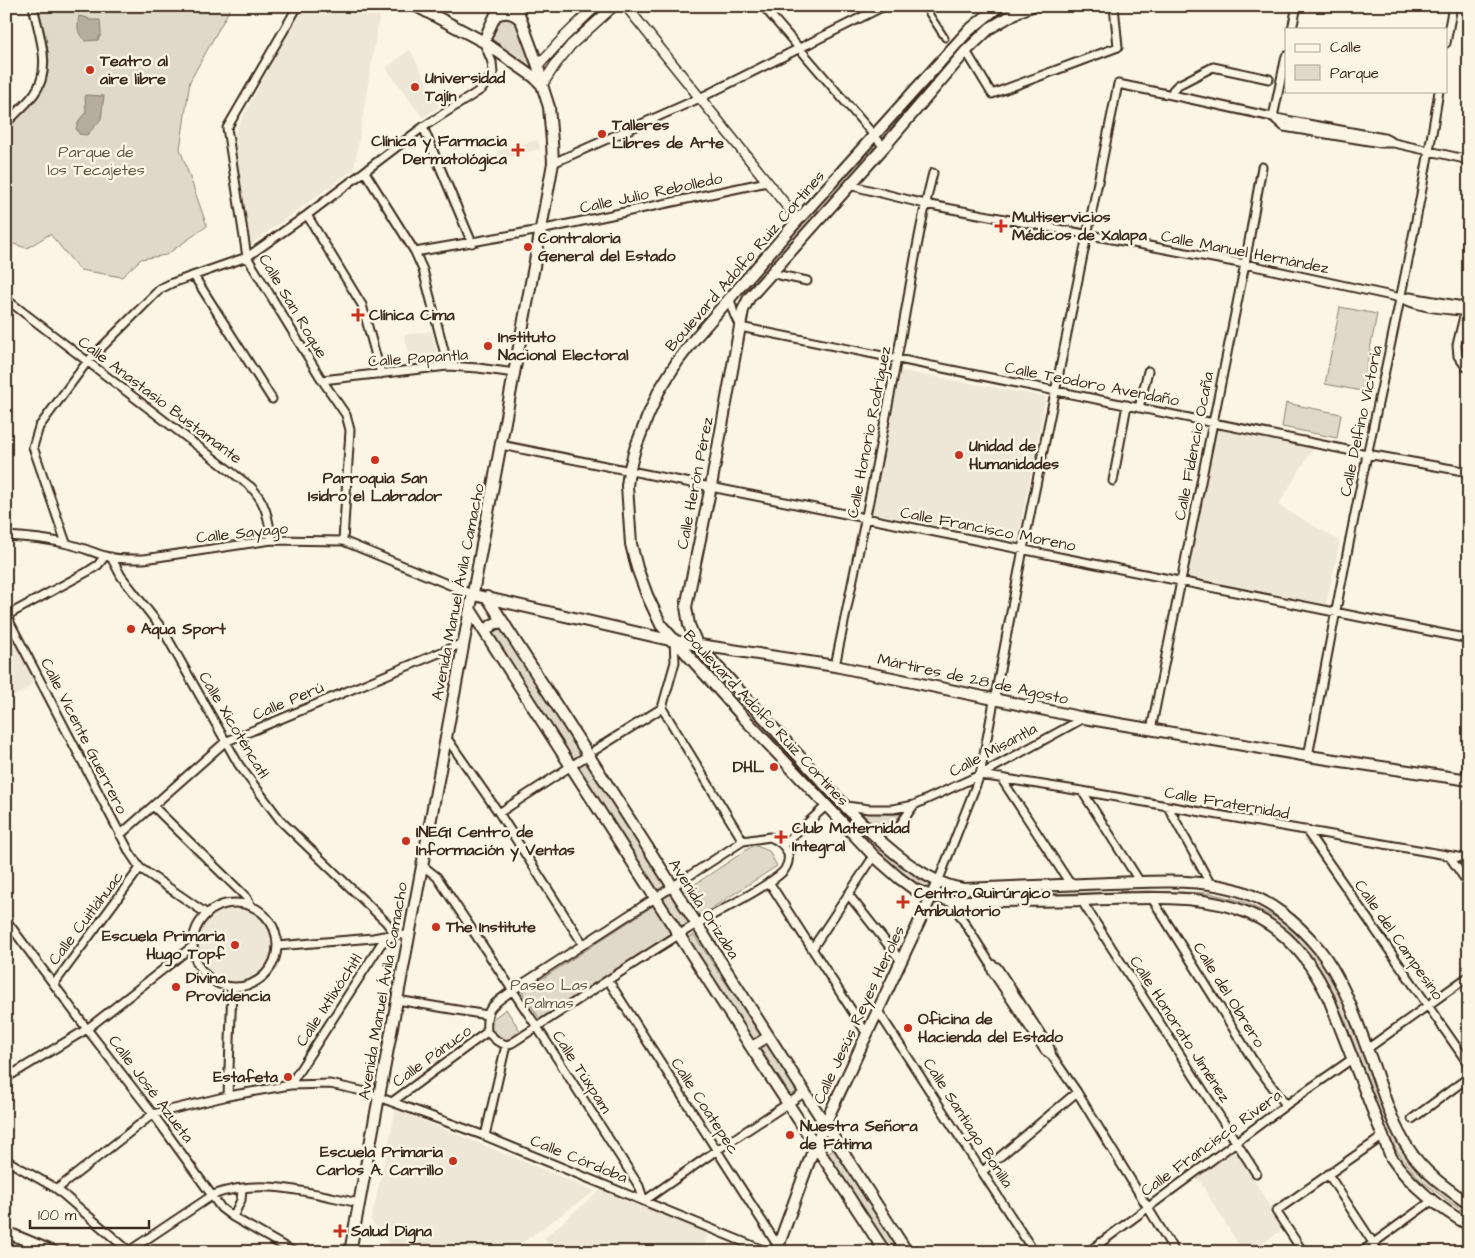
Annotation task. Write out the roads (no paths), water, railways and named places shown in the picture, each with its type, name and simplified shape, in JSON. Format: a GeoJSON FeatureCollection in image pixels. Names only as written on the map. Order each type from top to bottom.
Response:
{"type":"FeatureCollection","features":[{"type":"Feature","properties":{"kind":"main road"},"geometry":{"type":"LineString","coordinates":[[416,6],[484,42],[534,77],[542,86]]}},
{"type":"Feature","properties":{"kind":"main road","name":"Avenida Manuel Ávila Camacho"},"geometry":{"type":"LineString","coordinates":[[350,1252],[463,643],[474,595],[553,163],[549,107],[538,66],[516,6]]}},
{"type":"Feature","properties":{"kind":"main road","name":"Boulevard Adolfo Ruiz Cortines"},"geometry":{"type":"LineString","coordinates":[[999,6],[968,31],[798,220],[696,337],[677,362],[659,391],[628,471],[628,514],[631,544],[647,596],[661,624],[674,641],[874,856],[914,889],[951,901],[1081,900],[1151,897],[1188,899],[1236,908],[1258,916],[1275,928],[1291,942],[1319,977],[1391,1157],[1402,1172],[1433,1200],[1469,1225]]}},
{"type":"Feature","properties":{"kind":"main road","name":"Boulevard Adolfo Ruiz Cortines"},"geometry":{"type":"LineString","coordinates":[[740,327],[743,310],[749,298],[884,147],[966,51],[997,23],[1018,11],[1032,6]]}},
{"type":"Feature","properties":{"kind":"main road"},"geometry":{"type":"LineString","coordinates":[[484,42],[498,11],[510,12],[522,20]]}},
{"type":"Feature","properties":{"kind":"main road","name":"Calle Herón Pérez"},"geometry":{"type":"LineString","coordinates":[[697,644],[689,625],[686,606],[711,486],[740,327]]}},
{"type":"Feature","properties":{"kind":"main road","name":"Avenida Orizaba"},"geometry":{"type":"LineString","coordinates":[[476,582],[489,598],[592,752],[672,888],[907,1252]]}},
{"type":"Feature","properties":{"kind":"main road","name":"Mártires de 28 de Agosto"},"geometry":{"type":"LineString","coordinates":[[474,595],[674,641],[835,666],[1084,718],[1308,756],[1467,779]]}},
{"type":"Feature","properties":{"kind":"main road","name":"Avenida Orizaba"},"geometry":{"type":"LineString","coordinates":[[470,609],[885,1252]]}},
{"type":"Feature","properties":{"kind":"main road"},"geometry":{"type":"LineString","coordinates":[[486,632],[497,622],[504,623]]}},
{"type":"Feature","properties":{"kind":"main road","name":"Boulevard Adolfo Ruiz Cortines"},"geometry":{"type":"LineString","coordinates":[[697,644],[846,806],[886,845],[908,863],[938,882],[950,887],[963,889],[1140,882],[1190,882],[1235,890],[1261,900],[1281,913],[1301,929],[1332,968],[1344,991],[1398,1130],[1408,1148],[1429,1173],[1469,1204]]}},
{"type":"Feature","properties":{"kind":"main road","name":"Calle Jesús Reyes Heroles"},"geometry":{"type":"LineString","coordinates":[[777,1249],[825,1124],[938,882]]}},
{"type":"Feature","properties":{"kind":"main road"},"geometry":{"type":"LineString","coordinates":[[6,1232],[54,1252]]}},
{"type":"Feature","properties":{"kind":"street"},"geometry":{"type":"LineString","coordinates":[[6,123],[34,95],[42,80],[44,64],[33,6]]}},
{"type":"Feature","properties":{"kind":"street","name":"Calle San Roque"},"geometry":{"type":"LineString","coordinates":[[298,6],[227,128],[247,257],[346,416],[350,430],[343,541]]}},
{"type":"Feature","properties":{"kind":"street"},"geometry":{"type":"LineString","coordinates":[[538,66],[564,36],[596,6]]}},
{"type":"Feature","properties":{"kind":"street"},"geometry":{"type":"LineString","coordinates":[[542,86],[555,65],[572,45],[614,6]]}},
{"type":"Feature","properties":{"kind":"street"},"geometry":{"type":"LineString","coordinates":[[626,6],[798,220]]}},
{"type":"Feature","properties":{"kind":"street"},"geometry":{"type":"LineString","coordinates":[[764,6],[884,147]]}},
{"type":"Feature","properties":{"kind":"street"},"geometry":{"type":"LineString","coordinates":[[553,163],[700,98],[884,6]]}},
{"type":"Feature","properties":{"kind":"street"},"geometry":{"type":"LineString","coordinates":[[924,6],[945,38]]}},
{"type":"Feature","properties":{"kind":"street"},"geometry":{"type":"LineString","coordinates":[[966,51],[992,94],[1118,47],[1114,6]]}},
{"type":"Feature","properties":{"kind":"street"},"geometry":{"type":"LineString","coordinates":[[1292,28],[1297,6]]}},
{"type":"Feature","properties":{"kind":"street"},"geometry":{"type":"LineString","coordinates":[[1448,32],[1453,6]]}},
{"type":"Feature","properties":{"kind":"street"},"geometry":{"type":"LineString","coordinates":[[66,543],[33,447],[39,427],[87,362],[160,289],[247,257],[307,215],[423,128],[482,89],[493,73],[492,62],[484,42]]}},
{"type":"Feature","properties":{"kind":"street"},"geometry":{"type":"LineString","coordinates":[[1273,117],[1285,61]]}},
{"type":"Feature","properties":{"kind":"street"},"geometry":{"type":"LineString","coordinates":[[1268,80],[1213,67],[1178,85],[1173,90],[1172,95],[1273,117],[1284,127],[1381,143],[1394,143],[1469,160]]}},
{"type":"Feature","properties":{"kind":"street","name":"Calle Jesús Reyes Heroles"},"geometry":{"type":"LineString","coordinates":[[938,882],[980,775],[1022,550],[1118,84],[1172,95]]}},
{"type":"Feature","properties":{"kind":"street","name":"Calle Delfino Victoria"},"geometry":{"type":"LineString","coordinates":[[1308,756],[1367,454],[1401,298],[1430,150],[1439,92]]}},
{"type":"Feature","properties":{"kind":"street"},"geometry":{"type":"LineString","coordinates":[[423,128],[472,243]]}},
{"type":"Feature","properties":{"kind":"street","name":"Calle Fidencio Ocaña"},"geometry":{"type":"LineString","coordinates":[[1151,730],[1245,264],[1262,167]]}},
{"type":"Feature","properties":{"kind":"street"},"geometry":{"type":"LineString","coordinates":[[365,172],[415,252],[423,270],[448,366]]}},
{"type":"Feature","properties":{"kind":"street","name":"Calle Honorio Rodríguez"},"geometry":{"type":"LineString","coordinates":[[835,666],[866,518],[932,173]]}},
{"type":"Feature","properties":{"kind":"street","name":"Calle Julio Rebolledo"},"geometry":{"type":"LineString","coordinates":[[415,252],[540,230],[767,182]]}},
{"type":"Feature","properties":{"kind":"street","name":"Calle Manuel Hernández"},"geometry":{"type":"LineString","coordinates":[[849,185],[925,204],[1245,264],[1401,298],[1409,303],[1468,310]]}},
{"type":"Feature","properties":{"kind":"street"},"geometry":{"type":"LineString","coordinates":[[307,215],[362,305],[381,374]]}},
{"type":"Feature","properties":{"kind":"street"},"geometry":{"type":"LineString","coordinates":[[770,273],[807,282]]}},
{"type":"Feature","properties":{"kind":"street"},"geometry":{"type":"LineString","coordinates":[[194,276],[272,399]]}},
{"type":"Feature","properties":{"kind":"street","name":"Calle Anastasio Bustamante"},"geometry":{"type":"LineString","coordinates":[[6,299],[252,487],[260,496],[265,506],[272,540]]}},
{"type":"Feature","properties":{"kind":"street"},"geometry":{"type":"LineString","coordinates":[[730,299],[740,327]]}},
{"type":"Feature","properties":{"kind":"street"},"geometry":{"type":"LineString","coordinates":[[1466,368],[1458,356],[1457,345],[1468,310]]}},
{"type":"Feature","properties":{"kind":"street","name":"Calle Teodoro Avendaño"},"geometry":{"type":"LineString","coordinates":[[740,327],[1367,454],[1469,472]]}},
{"type":"Feature","properties":{"kind":"street","name":"Calle Papantla"},"geometry":{"type":"LineString","coordinates":[[322,380],[448,366],[515,373]]}},
{"type":"Feature","properties":{"kind":"street"},"geometry":{"type":"LineString","coordinates":[[1139,408],[1148,371]]}},
{"type":"Feature","properties":{"kind":"street"},"geometry":{"type":"LineString","coordinates":[[1113,481],[1127,405]]}},
{"type":"Feature","properties":{"kind":"street","name":"Calle Francisco Moreno"},"geometry":{"type":"LineString","coordinates":[[501,445],[1469,639]]}},
{"type":"Feature","properties":{"kind":"street","name":"Calle Sayago"},"geometry":{"type":"LineString","coordinates":[[6,536],[33,537],[66,543],[108,556],[144,559],[272,540],[343,541],[474,595]]}},
{"type":"Feature","properties":{"kind":"street"},"geometry":{"type":"LineString","coordinates":[[6,615],[87,572],[108,556]]}},
{"type":"Feature","properties":{"kind":"street","name":"Calle Xicoténcatl"},"geometry":{"type":"LineString","coordinates":[[108,556],[163,630],[239,765],[281,821],[386,922],[395,934]]}},
{"type":"Feature","properties":{"kind":"street","name":"Calle Vicente Guerrero"},"geometry":{"type":"LineString","coordinates":[[6,615],[120,836],[140,868]]}},
{"type":"Feature","properties":{"kind":"street"},"geometry":{"type":"LineString","coordinates":[[498,813],[662,708],[675,662],[674,641]]}},
{"type":"Feature","properties":{"kind":"street","name":"Calle Perú"},"geometry":{"type":"LineString","coordinates":[[120,836],[225,742],[463,643]]}},
{"type":"Feature","properties":{"kind":"street"},"geometry":{"type":"LineString","coordinates":[[662,708],[743,841]]}},
{"type":"Feature","properties":{"kind":"street","name":"Calle Misantla"},"geometry":{"type":"LineString","coordinates":[[846,806],[869,809],[914,805],[980,775],[1084,718]]}},
{"type":"Feature","properties":{"kind":"street"},"geometry":{"type":"LineString","coordinates":[[446,737],[583,944]]}},
{"type":"Feature","properties":{"kind":"street"},"geometry":{"type":"LineString","coordinates":[[1467,779],[1469,761]]}},
{"type":"Feature","properties":{"kind":"street","name":"Calle Fraternidad"},"geometry":{"type":"LineString","coordinates":[[980,775],[1469,859]]}},
{"type":"Feature","properties":{"kind":"street"},"geometry":{"type":"LineString","coordinates":[[1001,778],[1071,885]]}},
{"type":"Feature","properties":{"kind":"street"},"geometry":{"type":"LineString","coordinates":[[1082,791],[1140,882]]}},
{"type":"Feature","properties":{"kind":"street"},"geometry":{"type":"LineString","coordinates":[[899,826],[914,805]]}},
{"type":"Feature","properties":{"kind":"street"},"geometry":{"type":"LineString","coordinates":[[783,844],[826,806]]}},
{"type":"Feature","properties":{"kind":"street"},"geometry":{"type":"LineString","coordinates":[[154,807],[241,891],[251,906]]}},
{"type":"Feature","properties":{"kind":"street"},"geometry":{"type":"LineString","coordinates":[[1168,807],[1212,885]]}},
{"type":"Feature","properties":{"kind":"street","name":"Calle del Campesino"},"geometry":{"type":"LineString","coordinates":[[1306,830],[1469,1065]]}},
{"type":"Feature","properties":{"kind":"street"},"geometry":{"type":"LineString","coordinates":[[770,837],[783,844],[788,852],[788,862],[784,871],[769,882],[696,924],[512,1043],[506,1045],[497,1041],[487,1032],[489,1009],[513,990],[743,841],[770,837]]}},
{"type":"Feature","properties":{"kind":"street"},"geometry":{"type":"LineString","coordinates":[[812,949],[874,856]]}},
{"type":"Feature","properties":{"kind":"street"},"geometry":{"type":"LineString","coordinates":[[1449,856],[1469,885]]}},
{"type":"Feature","properties":{"kind":"street","name":"Calle Túxpam"},"geometry":{"type":"LineString","coordinates":[[422,865],[437,877],[513,990],[639,1186],[644,1200]]}},
{"type":"Feature","properties":{"kind":"street"},"geometry":{"type":"LineString","coordinates":[[140,868],[207,914]]}},
{"type":"Feature","properties":{"kind":"street","name":"Calle Cuitláhuac"},"geometry":{"type":"LineString","coordinates":[[54,984],[140,868]]}},
{"type":"Feature","properties":{"kind":"street"},"geometry":{"type":"LineString","coordinates":[[769,882],[867,1034]]}},
{"type":"Feature","properties":{"kind":"street"},"geometry":{"type":"LineString","coordinates":[[848,894],[901,961]]}},
{"type":"Feature","properties":{"kind":"street","name":"Calle del Obrero"},"geometry":{"type":"LineString","coordinates":[[1151,897],[1256,1065],[1286,1105]]}},
{"type":"Feature","properties":{"kind":"street","name":"Calle Honorato Jiménez"},"geometry":{"type":"LineString","coordinates":[[1081,900],[1256,1172]]}},
{"type":"Feature","properties":{"kind":"street"},"geometry":{"type":"LineString","coordinates":[[951,901],[990,963],[997,967],[1050,1048],[1052,1056],[1077,1092],[1175,1252]]}},
{"type":"Feature","properties":{"kind":"street"},"geometry":{"type":"LineString","coordinates":[[240,903],[251,906],[259,910],[272,925],[276,934],[276,955],[271,966],[264,975],[244,986],[232,987],[215,982],[207,977],[196,963],[192,946],[194,932],[200,920],[219,906],[240,903]]}},
{"type":"Feature","properties":{"kind":"street","name":"Calle José Azueta"},"geometry":{"type":"LineString","coordinates":[[6,920],[153,1114],[221,1208],[294,1252]]}},
{"type":"Feature","properties":{"kind":"street"},"geometry":{"type":"LineString","coordinates":[[277,946],[373,938],[395,934],[409,936]]}},
{"type":"Feature","properties":{"kind":"street","name":"Calle Ixtlixóchitl"},"geometry":{"type":"LineString","coordinates":[[290,1085],[381,944],[395,934]]}},
{"type":"Feature","properties":{"kind":"street"},"geometry":{"type":"LineString","coordinates":[[6,1078],[87,1029],[192,946]]}},
{"type":"Feature","properties":{"kind":"street"},"geometry":{"type":"LineString","coordinates":[[1367,1048],[1469,976]]}},
{"type":"Feature","properties":{"kind":"street","name":"Calle Coatepec"},"geometry":{"type":"LineString","coordinates":[[608,980],[717,1150],[777,1249]]}},
{"type":"Feature","properties":{"kind":"street"},"geometry":{"type":"LineString","coordinates":[[228,1096],[232,987]]}},
{"type":"Feature","properties":{"kind":"street"},"geometry":{"type":"LineString","coordinates":[[397,1000],[487,1016]]}},
{"type":"Feature","properties":{"kind":"street","name":"Calle Santiago Bonilla"},"geometry":{"type":"LineString","coordinates":[[878,1011],[1034,1252]]}},
{"type":"Feature","properties":{"kind":"street","name":"Calle Pánuco"},"geometry":{"type":"LineString","coordinates":[[392,1102],[487,1032]]}},
{"type":"Feature","properties":{"kind":"street"},"geometry":{"type":"LineString","coordinates":[[751,1047],[768,1038]]}},
{"type":"Feature","properties":{"kind":"street"},"geometry":{"type":"LineString","coordinates":[[486,1136],[506,1045]]}},
{"type":"Feature","properties":{"kind":"street","name":"Calle Francisco Rivera"},"geometry":{"type":"LineString","coordinates":[[1088,1252],[1286,1105],[1352,1059]]}},
{"type":"Feature","properties":{"kind":"street"},"geometry":{"type":"LineString","coordinates":[[1412,1119],[1469,1077]]}},
{"type":"Feature","properties":{"kind":"street","name":"Calle Córdoba"},"geometry":{"type":"LineString","coordinates":[[153,1114],[228,1096],[290,1085],[330,1084],[379,1097],[486,1136],[768,1252]]}},
{"type":"Feature","properties":{"kind":"street"},"geometry":{"type":"LineString","coordinates":[[983,1171],[1077,1092]]}},
{"type":"Feature","properties":{"kind":"street"},"geometry":{"type":"LineString","coordinates":[[644,1200],[804,1093]]}},
{"type":"Feature","properties":{"kind":"street"},"geometry":{"type":"LineString","coordinates":[[57,1189],[153,1114]]}},
{"type":"Feature","properties":{"kind":"street"},"geometry":{"type":"LineString","coordinates":[[1303,1252],[1276,1211],[1382,1137]]}},
{"type":"Feature","properties":{"kind":"street"},"geometry":{"type":"LineString","coordinates":[[6,1160],[57,1189],[130,1251],[213,1195],[222,1192],[263,1186],[282,1187],[359,1203]]}},
{"type":"Feature","properties":{"kind":"street"},"geometry":{"type":"LineString","coordinates":[[1328,1174],[1379,1252]]}},
{"type":"Feature","properties":{"kind":"street"},"geometry":{"type":"LineString","coordinates":[[234,1217],[241,1200],[242,1189]]}},
{"type":"Feature","properties":{"kind":"street"},"geometry":{"type":"LineString","coordinates":[[1361,1252],[1433,1200]]}},
{"type":"Feature","properties":{"kind":"place","name":"Teatro al aire libre"},"geometry":{"type":"Point","coordinates":[90,70]}},
{"type":"Feature","properties":{"kind":"place","name":"Universidad Tajín"},"geometry":{"type":"Point","coordinates":[415,87]}},
{"type":"Feature","properties":{"kind":"place","name":"Talleres Libres de Arte"},"geometry":{"type":"Point","coordinates":[602,134]}},
{"type":"Feature","properties":{"kind":"place","name":"Clínica y Farmacia Dermatológica"},"geometry":{"type":"Point","coordinates":[518,150]}},
{"type":"Feature","properties":{"kind":"place","name":"Multiservicios Médicos de Xalapa"},"geometry":{"type":"Point","coordinates":[1001,226]}},
{"type":"Feature","properties":{"kind":"place","name":"Contraloria General del Estado"},"geometry":{"type":"Point","coordinates":[528,247]}},
{"type":"Feature","properties":{"kind":"place","name":"Clínica Cima"},"geometry":{"type":"Point","coordinates":[358,315]}},
{"type":"Feature","properties":{"kind":"place","name":"Instituto Nacional Electoral"},"geometry":{"type":"Point","coordinates":[488,346]}},
{"type":"Feature","properties":{"kind":"place","name":"Unidad de Humanidades"},"geometry":{"type":"Point","coordinates":[959,455]}},
{"type":"Feature","properties":{"kind":"place","name":"Parroquia San Isidro el Labrador"},"geometry":{"type":"Point","coordinates":[375,460]}},
{"type":"Feature","properties":{"kind":"place","name":"Aqua Sport"},"geometry":{"type":"Point","coordinates":[131,629]}},
{"type":"Feature","properties":{"kind":"place","name":"DHL"},"geometry":{"type":"Point","coordinates":[774,767]}},
{"type":"Feature","properties":{"kind":"place","name":"Club Maternidad Integral"},"geometry":{"type":"Point","coordinates":[781,837]}},
{"type":"Feature","properties":{"kind":"place","name":"INEGI Centro de Información y Ventas"},"geometry":{"type":"Point","coordinates":[406,841]}},
{"type":"Feature","properties":{"kind":"place","name":"Centro Quirúrgico Ambulatorio"},"geometry":{"type":"Point","coordinates":[903,902]}},
{"type":"Feature","properties":{"kind":"place","name":"The Institute"},"geometry":{"type":"Point","coordinates":[436,927]}},
{"type":"Feature","properties":{"kind":"place","name":"Escuela Primaria Hugo Topf"},"geometry":{"type":"Point","coordinates":[235,945]}},
{"type":"Feature","properties":{"kind":"place","name":"Divina Providencia"},"geometry":{"type":"Point","coordinates":[176,987]}},
{"type":"Feature","properties":{"kind":"place","name":"Oficina de Hacienda del Estado"},"geometry":{"type":"Point","coordinates":[908,1028]}},
{"type":"Feature","properties":{"kind":"place","name":"Estafeta"},"geometry":{"type":"Point","coordinates":[288,1077]}},
{"type":"Feature","properties":{"kind":"place","name":"Nuestra Señora de Fátima"},"geometry":{"type":"Point","coordinates":[790,1135]}},
{"type":"Feature","properties":{"kind":"place","name":"Escuela Primaria Carlos A. Carrillo"},"geometry":{"type":"Point","coordinates":[453,1161]}},
{"type":"Feature","properties":{"kind":"place","name":"Salud Digna"},"geometry":{"type":"Point","coordinates":[340,1231]}},
{"type":"Feature","properties":{"kind":"park label","name":"Parque de los Tecajetes"},"geometry":{"type":"Point","coordinates":[96,161]}},
{"type":"Feature","properties":{"kind":"park label","name":"Paseo Las Palmas"},"geometry":{"type":"Point","coordinates":[549,994]}}]}
